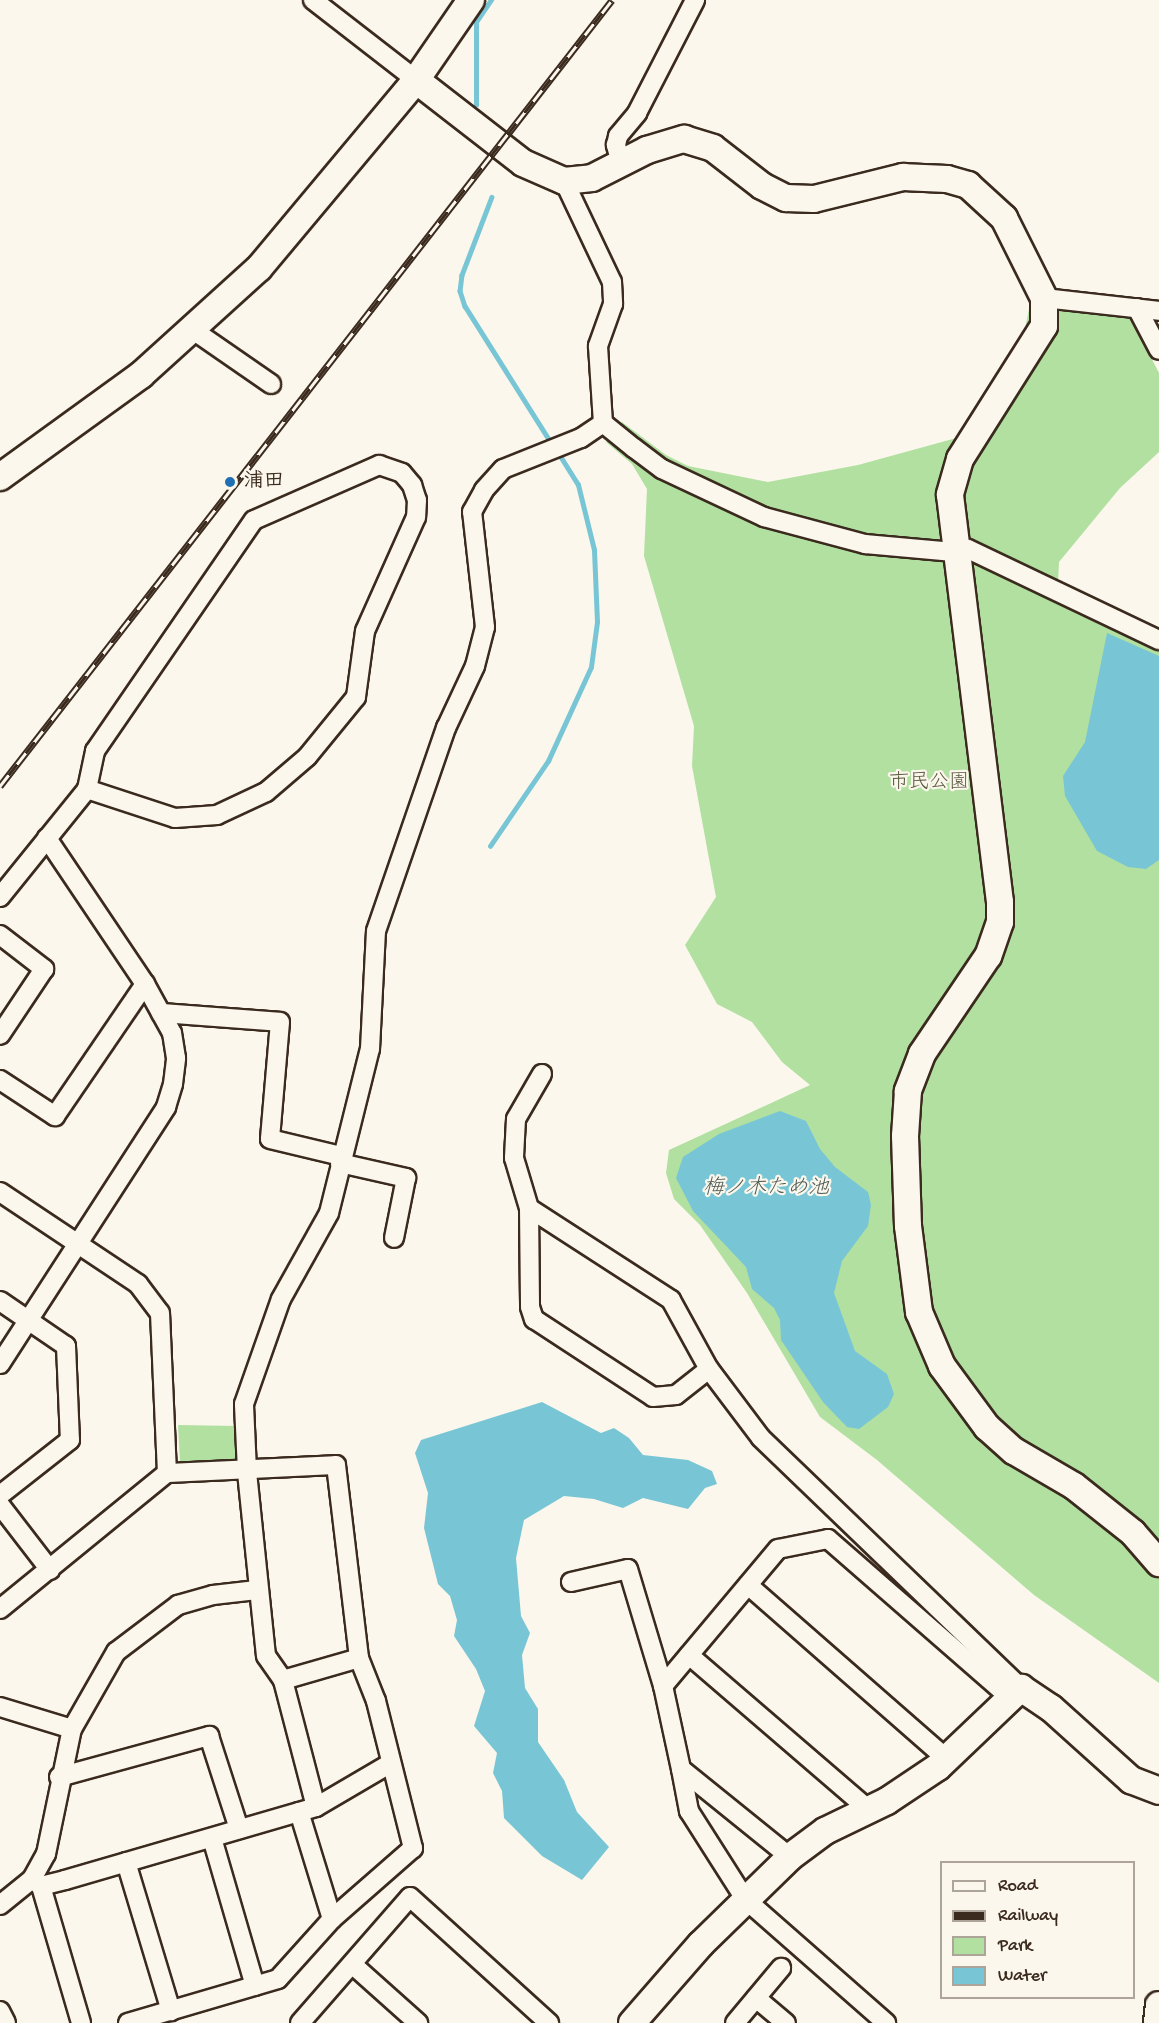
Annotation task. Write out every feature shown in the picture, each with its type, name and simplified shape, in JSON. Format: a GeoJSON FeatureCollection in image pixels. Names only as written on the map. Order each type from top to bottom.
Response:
{"type":"FeatureCollection","features":[{"type":"Feature","properties":{"kind":"street"},"geometry":{"type":"LineString","coordinates":[[314,0],[523,163],[564,181],[592,178],[647,150],[684,139],[714,148],[762,186],[786,198],[814,199],[903,177],[947,179],[968,185],[1004,218],[1044,298],[1044,326],[960,459],[950,495],[954,552],[1000,902],[1000,922],[988,956],[922,1054],[908,1091],[905,1136],[908,1226],[919,1312],[942,1366],[987,1427],[1014,1450],[1074,1486],[1133,1533],[1159,1563]]}},
{"type":"Feature","properties":{"kind":"street"},"geometry":{"type":"LineString","coordinates":[[2,473],[141,375],[193,330],[280,246],[416,81],[471,0]]}},
{"type":"Feature","properties":{"kind":"street"},"geometry":{"type":"LineString","coordinates":[[621,163],[616,146],[618,136],[637,113],[695,0]]}},
{"type":"Feature","properties":{"kind":"street"},"geometry":{"type":"LineString","coordinates":[[564,181],[612,282],[613,303],[598,346],[603,423],[662,469],[764,517],[865,544],[954,552],[968,549],[1159,640]]}},
{"type":"Feature","properties":{"kind":"street"},"geometry":{"type":"LineString","coordinates":[[1044,298],[1159,311]]}},
{"type":"Feature","properties":{"kind":"street"},"geometry":{"type":"LineString","coordinates":[[1137,308],[1159,350]]}},
{"type":"Feature","properties":{"kind":"street"},"geometry":{"type":"LineString","coordinates":[[193,330],[271,384]]}},
{"type":"Feature","properties":{"kind":"street"},"geometry":{"type":"LineString","coordinates":[[332,1919],[307,1810],[283,1680],[266,1656],[257,1590],[244,1404],[281,1299],[329,1213],[370,1049],[376,932],[446,728],[475,666],[485,627],[472,512],[484,490],[503,469],[581,438],[603,423]]}},
{"type":"Feature","properties":{"kind":"street"},"geometry":{"type":"LineString","coordinates":[[0,897],[87,789],[95,751],[254,520],[378,465],[402,473],[417,501],[416,517],[365,631],[356,697],[288,776],[266,792],[217,815],[175,818],[87,789]]}},
{"type":"Feature","properties":{"kind":"street"},"geometry":{"type":"LineString","coordinates":[[0,1364],[166,1107],[176,1058],[172,1033],[145,984],[47,838]]}},
{"type":"Feature","properties":{"kind":"street"},"geometry":{"type":"LineString","coordinates":[[0,935],[44,969],[0,1035]]}},
{"type":"Feature","properties":{"kind":"street"},"geometry":{"type":"LineString","coordinates":[[0,1080],[55,1116],[145,984]]}},
{"type":"Feature","properties":{"kind":"street"},"geometry":{"type":"LineString","coordinates":[[161,1013],[280,1022],[270,1139],[406,1178],[394,1238]]}},
{"type":"Feature","properties":{"kind":"street"},"geometry":{"type":"LineString","coordinates":[[542,1074],[516,1119],[514,1158],[529,1208],[530,1307],[534,1319],[653,1397],[676,1395],[709,1369]]}},
{"type":"Feature","properties":{"kind":"street"},"geometry":{"type":"LineString","coordinates":[[0,1192],[138,1284],[160,1313],[167,1473]]}},
{"type":"Feature","properties":{"kind":"street"},"geometry":{"type":"LineString","coordinates":[[529,1208],[671,1300],[709,1369],[761,1438],[1016,1693]]}},
{"type":"Feature","properties":{"kind":"street"},"geometry":{"type":"LineString","coordinates":[[0,1301],[66,1346],[70,1440],[0,1495]]}},
{"type":"Feature","properties":{"kind":"street"},"geometry":{"type":"LineString","coordinates":[[0,1609],[167,1473],[336,1465],[358,1658],[376,1701],[413,1848],[332,1919],[278,1979],[128,2023]]}},
{"type":"Feature","properties":{"kind":"street"},"geometry":{"type":"LineString","coordinates":[[0,1505],[50,1570]]}},
{"type":"Feature","properties":{"kind":"street"},"geometry":{"type":"LineString","coordinates":[[663,1686],[778,1550],[828,1539],[1016,1693],[1052,1708],[1131,1780],[1159,1791]]}},
{"type":"Feature","properties":{"kind":"street"},"geometry":{"type":"LineString","coordinates":[[571,1582],[628,1569],[663,1686],[689,1811],[745,1899],[886,2023]]}},
{"type":"Feature","properties":{"kind":"street"},"geometry":{"type":"LineString","coordinates":[[748,1585],[947,1759]]}},
{"type":"Feature","properties":{"kind":"street"},"geometry":{"type":"LineString","coordinates":[[81,2023],[36,1882],[46,1854],[59,1776],[72,1729],[117,1652],[142,1629],[178,1605],[213,1595],[257,1590]]}},
{"type":"Feature","properties":{"kind":"street"},"geometry":{"type":"LineString","coordinates":[[689,1655],[869,1810]]}},
{"type":"Feature","properties":{"kind":"street"},"geometry":{"type":"LineString","coordinates":[[283,1680],[358,1658]]}},
{"type":"Feature","properties":{"kind":"street"},"geometry":{"type":"LineString","coordinates":[[632,2023],[745,1899],[790,1857],[825,1831],[869,1810],[947,1759],[1016,1693]]}},
{"type":"Feature","properties":{"kind":"street"},"geometry":{"type":"LineString","coordinates":[[0,1707],[72,1729]]}},
{"type":"Feature","properties":{"kind":"street"},"geometry":{"type":"LineString","coordinates":[[59,1776],[209,1736],[239,1829]]}},
{"type":"Feature","properties":{"kind":"street"},"geometry":{"type":"LineString","coordinates":[[0,1905],[36,1882],[126,1862],[307,1810],[391,1763]]}},
{"type":"Feature","properties":{"kind":"street"},"geometry":{"type":"LineString","coordinates":[[681,1769],[790,1857]]}},
{"type":"Feature","properties":{"kind":"street"},"geometry":{"type":"LineString","coordinates":[[212,1838],[255,1986]]}},
{"type":"Feature","properties":{"kind":"street"},"geometry":{"type":"LineString","coordinates":[[126,1862],[171,2011]]}},
{"type":"Feature","properties":{"kind":"street"},"geometry":{"type":"LineString","coordinates":[[300,2023],[410,1897],[549,2023]]}},
{"type":"Feature","properties":{"kind":"street"},"geometry":{"type":"LineString","coordinates":[[352,1964],[418,2023]]}},
{"type":"Feature","properties":{"kind":"street"},"geometry":{"type":"LineString","coordinates":[[735,2023],[781,1968]]}},
{"type":"Feature","properties":{"kind":"street"},"geometry":{"type":"LineString","coordinates":[[756,1998],[786,2023]]}},
{"type":"Feature","properties":{"kind":"street"},"geometry":{"type":"LineString","coordinates":[[1157,2023],[1159,2005]]}},
{"type":"Feature","properties":{"kind":"street"},"geometry":{"type":"LineString","coordinates":[[0,2011],[6,2023]]}},
{"type":"Feature","properties":{"kind":"green space","name":"市民公園"},"geometry":{"type":"Polygon","coordinates":[[[1030,304],[1129,315],[1159,373],[1159,452],[1120,488],[1059,562],[1058,584],[1159,647],[1159,1683],[1034,1595],[877,1460],[820,1417],[747,1293],[700,1225],[674,1199],[666,1173],[669,1150],[810,1085],[782,1062],[752,1022],[717,1004],[685,945],[716,897],[692,766],[694,726],[644,556],[647,489],[632,464],[606,442],[622,422],[666,455],[688,466],[768,482],[858,465],[960,437],[1021,349],[1030,304]]]}},
{"type":"Feature","properties":{"kind":"green space"},"geometry":{"type":"Polygon","coordinates":[[[178,1425],[237,1426],[240,1461],[184,1465],[180,1462],[178,1425]]]}},
{"type":"Feature","properties":{"kind":"water"},"geometry":{"type":"Polygon","coordinates":[[[1107,633],[1159,656],[1159,860],[1146,869],[1128,867],[1097,851],[1065,796],[1063,776],[1085,742],[1107,633]]]}},
{"type":"Feature","properties":{"kind":"water","name":"梅ノ木ため池"},"geometry":{"type":"Polygon","coordinates":[[[780,1111],[806,1121],[820,1149],[835,1167],[868,1192],[871,1205],[868,1226],[842,1261],[834,1293],[855,1351],[887,1374],[894,1394],[888,1407],[859,1429],[847,1427],[823,1402],[781,1340],[780,1320],[774,1308],[752,1289],[746,1267],[693,1211],[676,1178],[683,1157],[719,1134],[780,1111]]]}},
{"type":"Feature","properties":{"kind":"water"},"geometry":{"type":"Polygon","coordinates":[[[542,1402],[601,1433],[614,1428],[629,1438],[643,1455],[688,1460],[712,1471],[717,1484],[705,1488],[688,1509],[643,1498],[623,1508],[594,1499],[564,1496],[524,1520],[516,1558],[521,1616],[530,1633],[522,1655],[525,1688],[538,1709],[538,1742],[564,1780],[577,1812],[609,1847],[582,1880],[542,1856],[504,1818],[502,1791],[493,1773],[497,1753],[474,1726],[485,1691],[476,1669],[454,1636],[457,1620],[450,1596],[438,1584],[424,1528],[428,1493],[415,1453],[421,1440],[542,1402]]]}},
{"type":"Feature","properties":{"kind":"waterway"},"geometry":{"type":"LineString","coordinates":[[476,105],[476,22],[491,0]]}},
{"type":"Feature","properties":{"kind":"waterway"},"geometry":{"type":"LineString","coordinates":[[492,197],[462,275],[460,291],[465,306],[553,446]]}},
{"type":"Feature","properties":{"kind":"waterway"},"geometry":{"type":"LineString","coordinates":[[490,846],[548,761],[591,667],[597,622],[594,550],[578,485],[558,453]]}},
{"type":"Feature","properties":{"kind":"railway"},"geometry":{"type":"LineString","coordinates":[[0,786],[612,0]]}},
{"type":"Feature","properties":{"kind":"place","name":"浦田"},"geometry":{"type":"Point","coordinates":[230,482]}}]}
